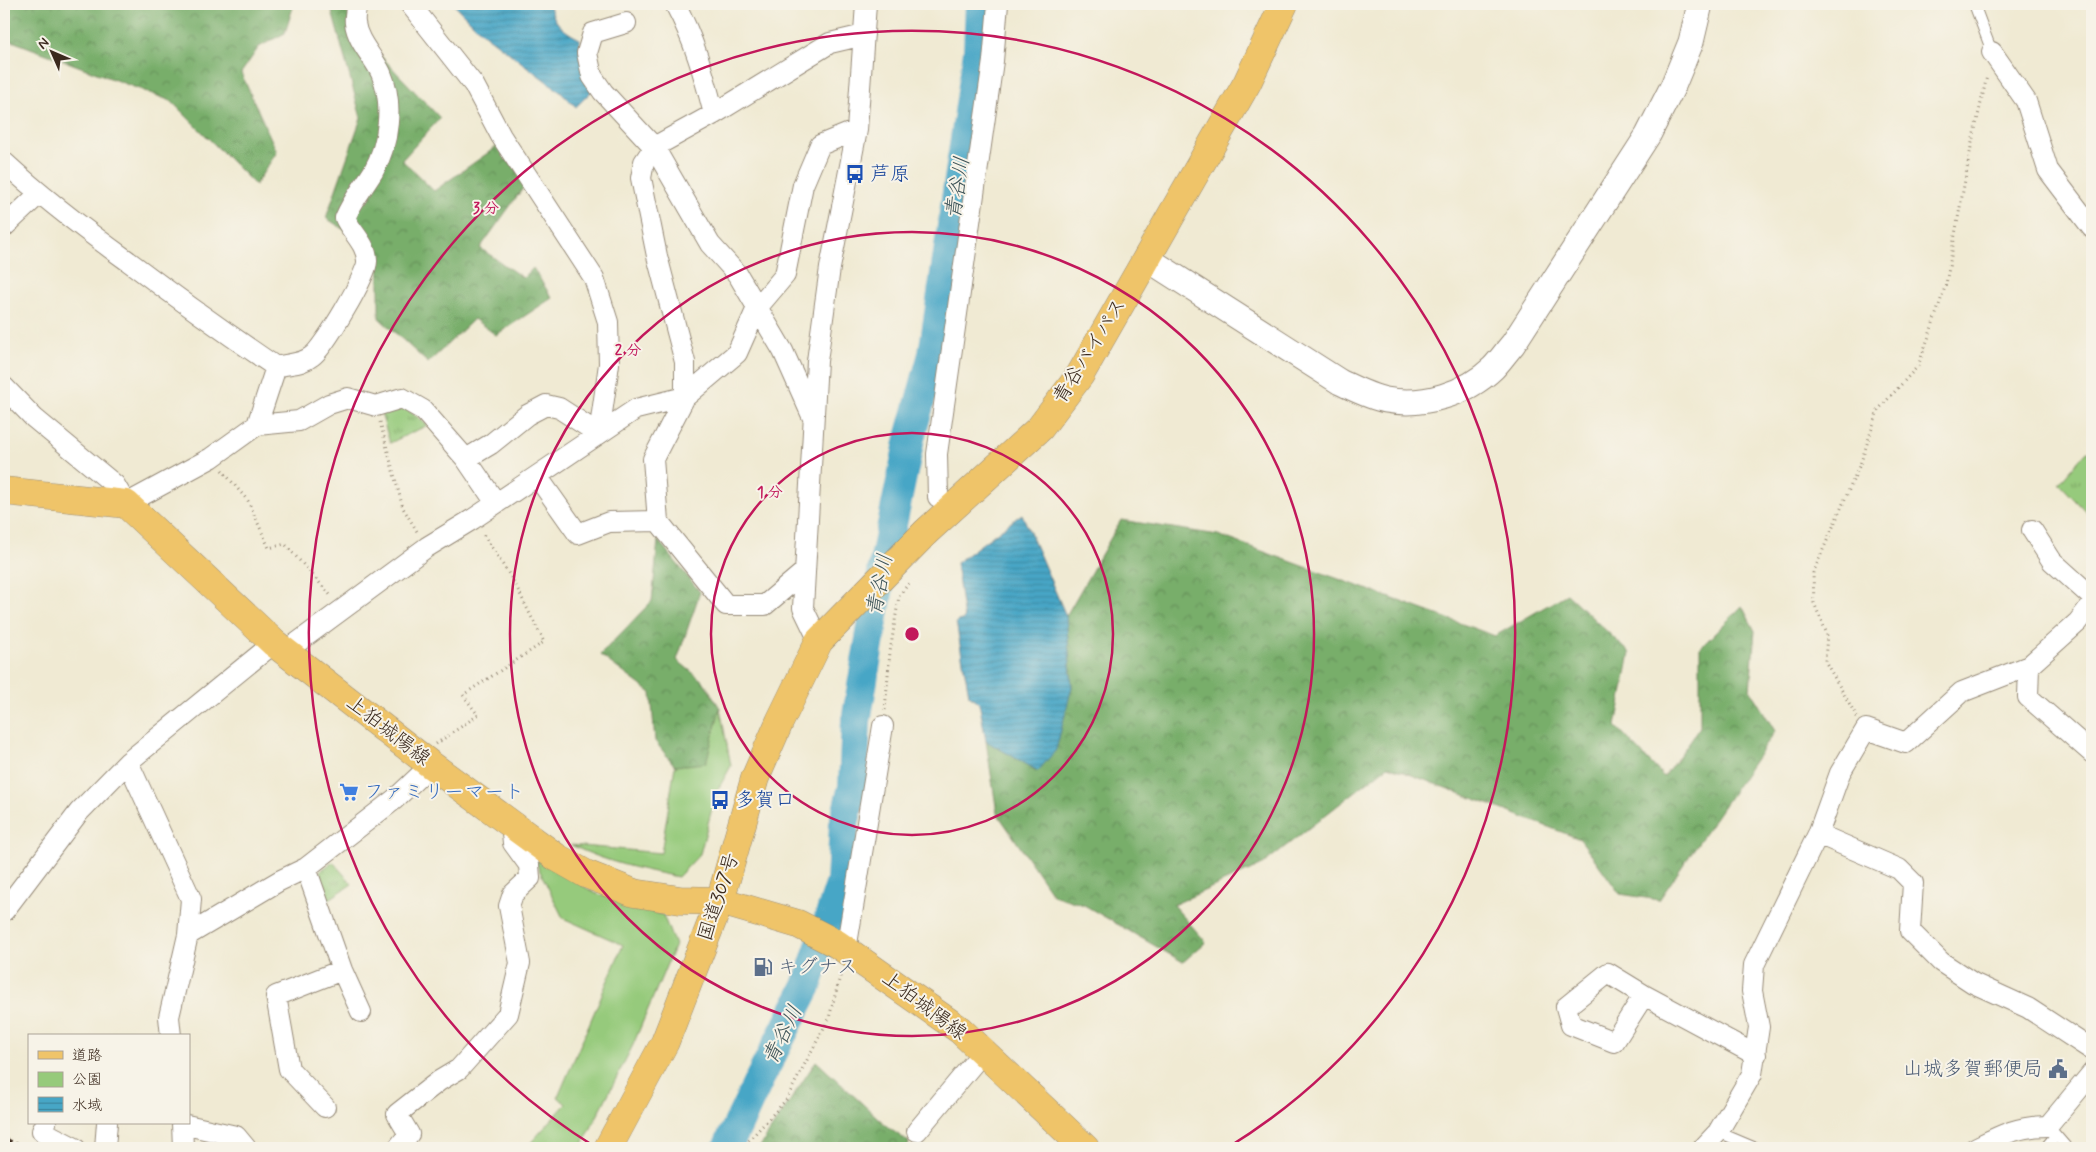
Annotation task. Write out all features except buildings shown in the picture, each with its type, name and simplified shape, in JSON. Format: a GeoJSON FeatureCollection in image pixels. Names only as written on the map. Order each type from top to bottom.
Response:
{"type":"FeatureCollection","features":[{"type":"Feature","properties":{"kind":"main road","name":"青谷バイパス"},"geometry":{"type":"LineString","coordinates":[[819,641],[840,617],[926,532],[1040,428],[1080,375],[1247,83],[1284,4]]}},
{"type":"Feature","properties":{"kind":"main road"},"geometry":{"type":"LineString","coordinates":[[4,491],[126,504]]}},
{"type":"Feature","properties":{"kind":"main road","name":"上狛城陽線"},"geometry":{"type":"LineString","coordinates":[[126,504],[280,647],[425,760],[556,857],[610,885],[634,894],[680,900],[720,901],[798,924],[842,947],[960,1030],[1085,1148]]}},
{"type":"Feature","properties":{"kind":"main road","name":"国道307号"},"geometry":{"type":"LineString","coordinates":[[608,1148],[665,1042],[720,901],[755,778],[819,641]]}},
{"type":"Feature","properties":{"kind":"street"},"geometry":{"type":"LineString","coordinates":[[4,162],[39,194],[209,322],[276,367],[302,363],[315,355],[359,286],[368,262],[363,246],[344,218],[352,201],[374,171],[386,138],[389,101],[381,74],[359,37],[354,22],[357,4]]}},
{"type":"Feature","properties":{"kind":"street"},"geometry":{"type":"LineString","coordinates":[[410,4],[474,85],[501,136],[594,278],[608,322],[609,364],[598,434]]}},
{"type":"Feature","properties":{"kind":"street"},"geometry":{"type":"LineString","coordinates":[[675,4],[688,29],[697,53],[714,114]]}},
{"type":"Feature","properties":{"kind":"street"},"geometry":{"type":"LineString","coordinates":[[819,641],[804,608],[818,361],[830,268],[857,130],[866,4]]}},
{"type":"Feature","properties":{"kind":"street"},"geometry":{"type":"LineString","coordinates":[[938,497],[937,454],[993,61],[998,4]]}},
{"type":"Feature","properties":{"kind":"street"},"geometry":{"type":"LineString","coordinates":[[1146,258],[1340,382],[1365,394],[1386,400],[1414,403],[1446,396],[1470,385],[1493,368],[1513,344],[1648,135],[1673,86],[1690,42],[1700,4]]}},
{"type":"Feature","properties":{"kind":"street"},"geometry":{"type":"LineString","coordinates":[[626,24],[593,33],[587,53],[592,76],[603,92],[654,148],[710,244],[738,275],[783,351],[814,420]]}},
{"type":"Feature","properties":{"kind":"street"},"geometry":{"type":"LineString","coordinates":[[685,397],[686,362],[658,256],[641,178],[644,162],[654,148],[714,114],[830,43],[864,35]]}},
{"type":"Feature","properties":{"kind":"street"},"geometry":{"type":"LineString","coordinates":[[1992,52],[2026,101],[2048,170],[2092,228]]}},
{"type":"Feature","properties":{"kind":"street"},"geometry":{"type":"LineString","coordinates":[[805,571],[764,605],[726,605],[658,521],[653,459],[685,397],[737,353],[757,308],[785,275],[803,185],[820,145],[857,130]]}},
{"type":"Feature","properties":{"kind":"street"},"geometry":{"type":"LineString","coordinates":[[4,227],[39,194]]}},
{"type":"Feature","properties":{"kind":"street"},"geometry":{"type":"LineString","coordinates":[[257,425],[276,367]]}},
{"type":"Feature","properties":{"kind":"street"},"geometry":{"type":"LineString","coordinates":[[4,387],[34,418],[115,485],[126,504],[212,458],[257,425],[299,421],[329,404],[348,398],[376,406],[402,398],[423,410],[466,459],[496,503]]}},
{"type":"Feature","properties":{"kind":"street"},"geometry":{"type":"LineString","coordinates":[[4,911],[79,812],[128,762],[280,647],[342,609],[426,547],[473,519],[636,409],[685,397]]}},
{"type":"Feature","properties":{"kind":"street"},"geometry":{"type":"LineString","coordinates":[[466,459],[491,444],[527,415],[546,405],[559,408],[598,434]]}},
{"type":"Feature","properties":{"kind":"street"},"geometry":{"type":"LineString","coordinates":[[536,476],[578,534],[609,522],[658,521]]}},
{"type":"Feature","properties":{"kind":"street"},"geometry":{"type":"LineString","coordinates":[[2032,530],[2052,562],[2092,597]]}},
{"type":"Feature","properties":{"kind":"street"},"geometry":{"type":"LineString","coordinates":[[1703,1148],[1718,1132],[1752,1074],[1758,1027],[1752,991],[1754,965],[1818,834],[1840,773],[1866,729],[1906,743],[1962,692],[2029,666],[2078,622],[2092,604]]}},
{"type":"Feature","properties":{"kind":"street"},"geometry":{"type":"LineString","coordinates":[[2029,666],[2028,697],[2092,753]]}},
{"type":"Feature","properties":{"kind":"street"},"geometry":{"type":"LineString","coordinates":[[842,947],[883,726]]}},
{"type":"Feature","properties":{"kind":"street"},"geometry":{"type":"LineString","coordinates":[[188,935],[279,881],[306,868],[395,799],[425,760]]}},
{"type":"Feature","properties":{"kind":"street"},"geometry":{"type":"LineString","coordinates":[[128,762],[191,899],[188,935],[169,1017],[171,1034]]}},
{"type":"Feature","properties":{"kind":"street"},"geometry":{"type":"LineString","coordinates":[[398,1148],[409,1134],[397,1114],[439,1080],[459,1068],[508,1014],[520,963],[509,906],[513,894],[530,878],[529,864],[513,843],[511,823]]}},
{"type":"Feature","properties":{"kind":"street"},"geometry":{"type":"LineString","coordinates":[[1818,834],[1899,868],[1913,882],[1910,931],[1941,962],[1973,983],[2028,1008],[2092,1050]]}},
{"type":"Feature","properties":{"kind":"street"},"geometry":{"type":"LineString","coordinates":[[306,868],[342,970],[361,1012]]}},
{"type":"Feature","properties":{"kind":"street"},"geometry":{"type":"LineString","coordinates":[[325,1107],[289,1069],[276,996],[342,970]]}},
{"type":"Feature","properties":{"kind":"street"},"geometry":{"type":"LineString","coordinates":[[1644,995],[1756,1054]]}},
{"type":"Feature","properties":{"kind":"street"},"geometry":{"type":"LineString","coordinates":[[917,1131],[983,1052]]}},
{"type":"Feature","properties":{"kind":"street"},"geometry":{"type":"LineString","coordinates":[[1975,1148],[1999,1136],[2028,1126],[2052,1130],[2092,1073]]}},
{"type":"Feature","properties":{"kind":"street"},"geometry":{"type":"LineString","coordinates":[[46,1124],[42,1131],[75,1148]]}},
{"type":"Feature","properties":{"kind":"street"},"geometry":{"type":"LineString","coordinates":[[105,1148],[107,1124]]}},
{"type":"Feature","properties":{"kind":"street"},"geometry":{"type":"LineString","coordinates":[[183,1148],[182,1124],[236,1136],[246,1148]]}},
{"type":"Feature","properties":{"kind":"lane"},"geometry":{"type":"LineString","coordinates":[[1974,4],[1992,52]]}},
{"type":"Feature","properties":{"kind":"lane"},"geometry":{"type":"LineString","coordinates":[[2045,1148],[2052,1130],[2068,1148]]}},
{"type":"Feature","properties":{"kind":"lane"},"geometry":{"type":"LineString","coordinates":[[1718,1132],[1756,1148]]}},
{"type":"Feature","properties":{"kind":"path"},"geometry":{"type":"LineString","coordinates":[[1866,729],[1851,710],[1825,661],[1827,634],[1814,603],[1813,573],[1861,462],[1878,410],[1918,366],[1929,336],[1946,284],[1971,147],[1992,52]]}},
{"type":"Feature","properties":{"kind":"path"},"geometry":{"type":"LineString","coordinates":[[376,406],[403,508],[426,547]]}},
{"type":"Feature","properties":{"kind":"path"},"geometry":{"type":"LineString","coordinates":[[212,458],[248,501],[270,548],[285,544],[342,609]]}},
{"type":"Feature","properties":{"kind":"path"},"geometry":{"type":"LineString","coordinates":[[425,760],[478,715],[463,695],[544,642],[514,582],[473,519]]}},
{"type":"Feature","properties":{"kind":"path"},"geometry":{"type":"LineString","coordinates":[[883,726],[890,652],[899,596],[910,582]]}},
{"type":"Feature","properties":{"kind":"path"},"geometry":{"type":"LineString","coordinates":[[742,1148],[786,1100],[830,1018],[842,947]]}},
{"type":"Feature","properties":{"kind":"green space"},"geometry":{"type":"Polygon","coordinates":[[[4,4],[294,4],[285,33],[259,47],[241,73],[277,152],[255,185],[171,101],[4,38],[4,4]]]}},
{"type":"Feature","properties":{"kind":"green space"},"geometry":{"type":"Polygon","coordinates":[[[330,4],[334,4],[363,24],[378,53],[440,118],[402,160],[434,191],[499,145],[526,184],[480,248],[523,278],[533,268],[552,298],[496,335],[474,319],[428,363],[379,318],[379,252],[326,218],[361,118],[330,4]]]}},
{"type":"Feature","properties":{"kind":"green space"},"geometry":{"type":"Polygon","coordinates":[[[401,405],[428,425],[390,443],[381,413],[401,405]]]}},
{"type":"Feature","properties":{"kind":"green space"},"geometry":{"type":"Polygon","coordinates":[[[2087,451],[2092,452],[2092,518],[2059,483],[2087,451]]]}},
{"type":"Feature","properties":{"kind":"green space"},"geometry":{"type":"Polygon","coordinates":[[[1121,520],[1218,535],[1495,636],[1567,594],[1630,653],[1616,726],[1664,777],[1700,727],[1700,648],[1742,606],[1755,631],[1750,690],[1775,731],[1659,900],[1620,894],[1580,839],[1388,766],[1263,864],[1173,905],[1206,942],[1183,962],[1084,905],[1053,895],[997,813],[986,741],[1038,771],[1072,687],[1066,616],[1121,520]]]}},
{"type":"Feature","properties":{"kind":"green space"},"geometry":{"type":"Polygon","coordinates":[[[658,540],[700,592],[677,660],[704,682],[720,708],[706,763],[675,766],[655,741],[651,693],[600,655],[652,601],[658,540]]]}},
{"type":"Feature","properties":{"kind":"green space"},"geometry":{"type":"Polygon","coordinates":[[[720,708],[731,766],[716,793],[700,854],[678,877],[611,861],[571,845],[661,853],[675,766],[706,762],[720,708]]]}},
{"type":"Feature","properties":{"kind":"green space"},"geometry":{"type":"Polygon","coordinates":[[[532,855],[595,893],[663,915],[675,945],[633,1045],[581,1148],[526,1148],[566,1104],[558,1097],[623,945],[563,918],[532,855]]]}},
{"type":"Feature","properties":{"kind":"green space"},"geometry":{"type":"Polygon","coordinates":[[[333,862],[352,884],[328,900],[322,885],[320,871],[333,862]]]}},
{"type":"Feature","properties":{"kind":"green space"},"geometry":{"type":"Polygon","coordinates":[[[816,1061],[890,1129],[909,1142],[908,1148],[759,1148],[816,1061]]]}},
{"type":"Feature","properties":{"kind":"water"},"geometry":{"type":"Polygon","coordinates":[[[453,4],[550,4],[553,16],[560,26],[580,39],[580,59],[595,88],[576,107],[559,91],[479,30],[453,4]]]}},
{"type":"Feature","properties":{"kind":"water"},"geometry":{"type":"Polygon","coordinates":[[[1022,514],[1066,616],[1072,687],[1056,750],[1038,771],[986,741],[979,702],[969,695],[956,622],[964,619],[956,563],[1022,514]]]}},
{"type":"Feature","properties":{"kind":"waterway","name":"青谷川"},"geometry":{"type":"LineString","coordinates":[[727,1148],[807,986],[841,882],[844,823],[853,787],[856,721],[878,592],[910,438],[933,354],[978,52],[980,4]]}},
{"type":"Feature","properties":{"kind":"railway"},"geometry":{"type":"LineString","coordinates":[[4,1139],[25,1148]]}},
{"type":"Feature","properties":{"kind":"place","name":"芦原"},"geometry":{"type":"Point","coordinates":[855,174]}},
{"type":"Feature","properties":{"kind":"place","name":"ファミリーマート"},"geometry":{"type":"Point","coordinates":[349,792]}},
{"type":"Feature","properties":{"kind":"place","name":"多賀口"},"geometry":{"type":"Point","coordinates":[720,800]}},
{"type":"Feature","properties":{"kind":"place","name":"キグナス"},"geometry":{"type":"Point","coordinates":[763,967]}},
{"type":"Feature","properties":{"kind":"place","name":"山城多賀郵便局"},"geometry":{"type":"Point","coordinates":[2058,1069]}}]}
